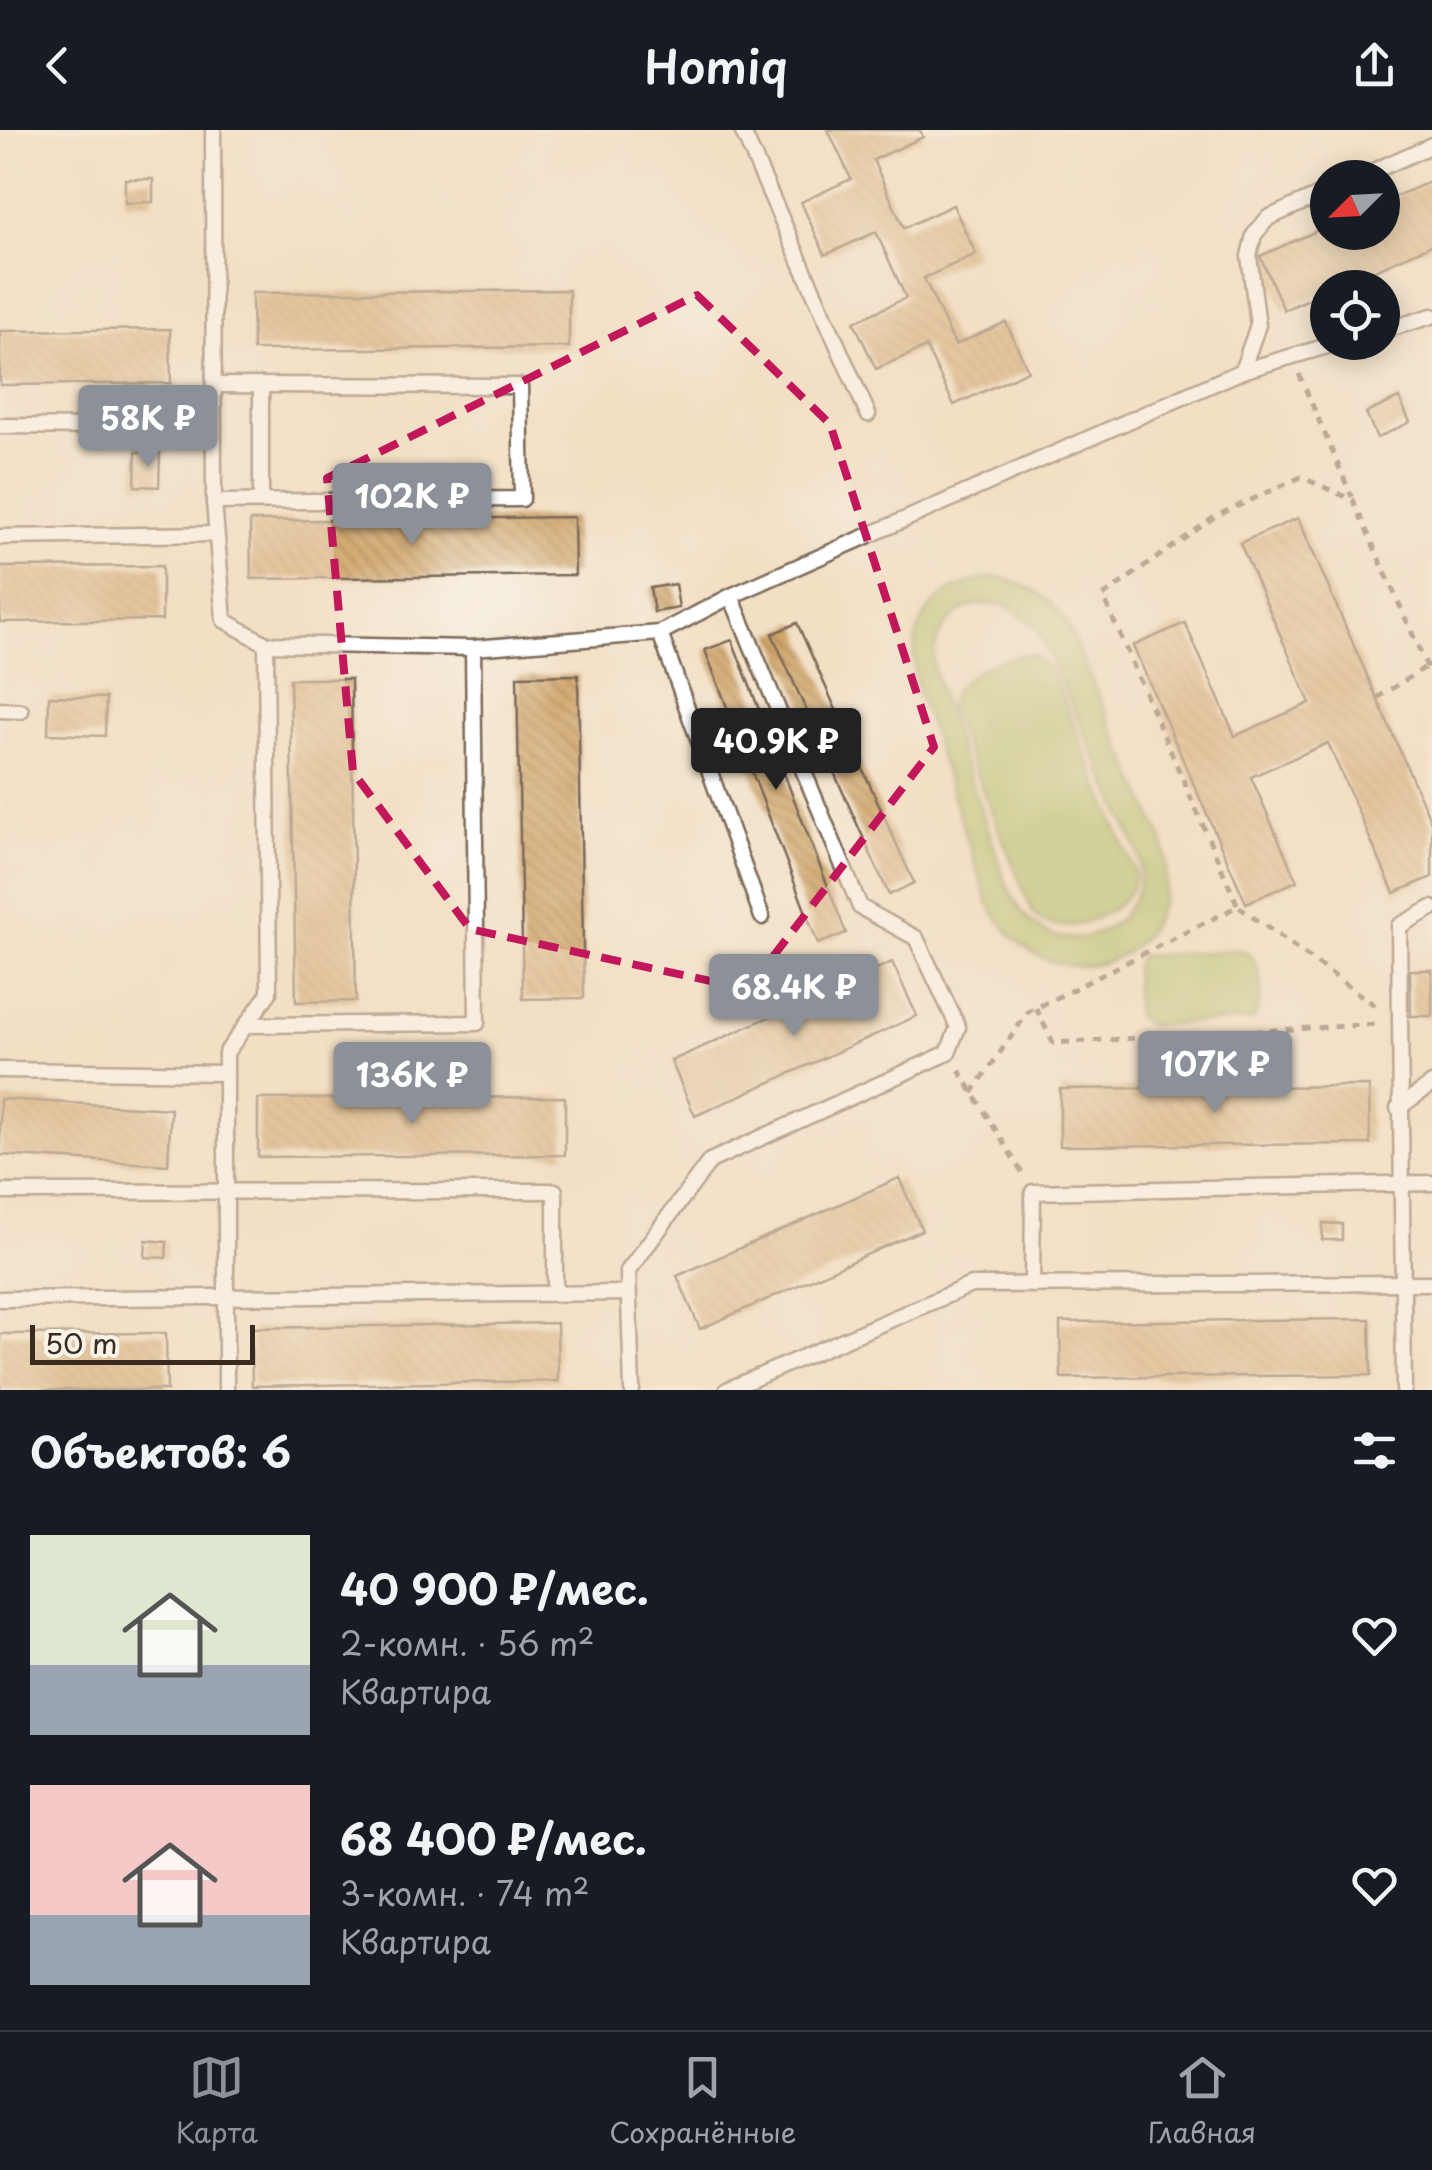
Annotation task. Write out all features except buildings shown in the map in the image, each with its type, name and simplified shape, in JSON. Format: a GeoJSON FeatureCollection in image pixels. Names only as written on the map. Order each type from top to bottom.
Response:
{"type":"FeatureCollection","features":[{"type":"Feature","properties":{"kind":"lane"},"geometry":{"type":"LineString","coordinates":[[214,130],[214,502],[224,620],[266,644],[473,648],[660,633],[731,596],[1242,371],[1310,351]]}},
{"type":"Feature","properties":{"kind":"lane"},"geometry":{"type":"LineString","coordinates":[[742,130],[868,414]]}},
{"type":"Feature","properties":{"kind":"lane"},"geometry":{"type":"LineString","coordinates":[[1398,160],[1432,145]]}},
{"type":"Feature","properties":{"kind":"lane"},"geometry":{"type":"LineString","coordinates":[[1242,371],[1258,325],[1250,256],[1254,236],[1268,218],[1310,199]]}},
{"type":"Feature","properties":{"kind":"lane"},"geometry":{"type":"LineString","coordinates":[[1400,325],[1432,316]]}},
{"type":"Feature","properties":{"kind":"lane"},"geometry":{"type":"LineString","coordinates":[[214,385],[520,386],[522,500],[214,502]]}},
{"type":"Feature","properties":{"kind":"lane"},"geometry":{"type":"LineString","coordinates":[[260,502],[261,385]]}},
{"type":"Feature","properties":{"kind":"lane"},"geometry":{"type":"LineString","coordinates":[[0,426],[214,428]]}},
{"type":"Feature","properties":{"kind":"lane"},"geometry":{"type":"LineString","coordinates":[[0,537],[216,534]]}},
{"type":"Feature","properties":{"kind":"lane"},"geometry":{"type":"LineString","coordinates":[[632,1390],[628,1272],[710,1161],[948,1053],[958,1027],[916,938],[860,908],[731,596]]}},
{"type":"Feature","properties":{"kind":"lane"},"geometry":{"type":"LineString","coordinates":[[660,633],[762,917]]}},
{"type":"Feature","properties":{"kind":"lane"},"geometry":{"type":"LineString","coordinates":[[226,1390],[226,1053],[269,992],[266,644]]}},
{"type":"Feature","properties":{"kind":"lane"},"geometry":{"type":"LineString","coordinates":[[246,1025],[478,1023],[473,648]]}},
{"type":"Feature","properties":{"kind":"lane"},"geometry":{"type":"LineString","coordinates":[[0,710],[21,711]]}},
{"type":"Feature","properties":{"kind":"lane"},"geometry":{"type":"LineString","coordinates":[[1404,1390],[1398,1182],[1399,926],[1432,908]]}},
{"type":"Feature","properties":{"kind":"lane"},"geometry":{"type":"LineString","coordinates":[[0,1070],[226,1074]]}},
{"type":"Feature","properties":{"kind":"lane"},"geometry":{"type":"LineString","coordinates":[[1398,1108],[1432,1084]]}},
{"type":"Feature","properties":{"kind":"lane"},"geometry":{"type":"LineString","coordinates":[[1032,1284],[1033,1192],[1432,1182]]}},
{"type":"Feature","properties":{"kind":"lane"},"geometry":{"type":"LineString","coordinates":[[0,1192],[555,1191],[555,1294]]}},
{"type":"Feature","properties":{"kind":"lane"},"geometry":{"type":"LineString","coordinates":[[726,1390],[971,1285],[1432,1283]]}},
{"type":"Feature","properties":{"kind":"lane"},"geometry":{"type":"LineString","coordinates":[[0,1298],[628,1293]]}},
{"type":"Feature","properties":{"kind":"path"},"geometry":{"type":"LineString","coordinates":[[1291,357],[1432,678]]}},
{"type":"Feature","properties":{"kind":"path"},"geometry":{"type":"LineString","coordinates":[[1353,500],[1300,477],[1216,516],[1103,596],[1238,906],[1398,1023]]}},
{"type":"Feature","properties":{"kind":"path"},"geometry":{"type":"LineString","coordinates":[[1377,698],[1429,664]]}},
{"type":"Feature","properties":{"kind":"path"},"geometry":{"type":"LineString","coordinates":[[972,1093],[1028,1012],[1238,906]]}},
{"type":"Feature","properties":{"kind":"path"},"geometry":{"type":"LineString","coordinates":[[1036,1008],[1054,1043],[1398,1023]]}},
{"type":"Feature","properties":{"kind":"path"},"geometry":{"type":"LineString","coordinates":[[948,1053],[1033,1192]]}},
{"type":"Feature","properties":{"kind":"highlighted area"},"geometry":{"type":"Polygon","coordinates":[[[697,295],[830,424],[934,747],[748,989],[470,929],[353,772],[327,478],[697,295]]]}},
{"type":"Feature","properties":{"kind":"green space"},"geometry":{"type":"Polygon","coordinates":[[[999,577],[1019,584],[1044,598],[1065,620],[1164,843],[1165,886],[1154,921],[1134,946],[1106,962],[1075,966],[1043,958],[1013,937],[988,902],[918,691],[914,667],[919,628],[927,612],[956,588],[999,577]],[[977,604],[949,621],[938,637],[934,669],[1012,895],[1024,914],[1043,931],[1064,938],[1085,937],[1122,916],[1134,897],[1140,875],[1138,851],[1036,626],[1006,605],[977,604]]]}},
{"type":"Feature","properties":{"kind":"green space"},"geometry":{"type":"Polygon","coordinates":[[[1034,655],[1051,669],[1135,873],[1123,900],[1109,911],[1076,925],[1044,922],[1033,913],[949,708],[951,697],[968,677],[994,662],[1034,655]]]}},
{"type":"Feature","properties":{"kind":"green space"},"geometry":{"type":"Polygon","coordinates":[[[1242,950],[1259,971],[1261,993],[1252,1020],[1149,1025],[1136,1016],[1134,967],[1140,956],[1242,950]]]}}]}
